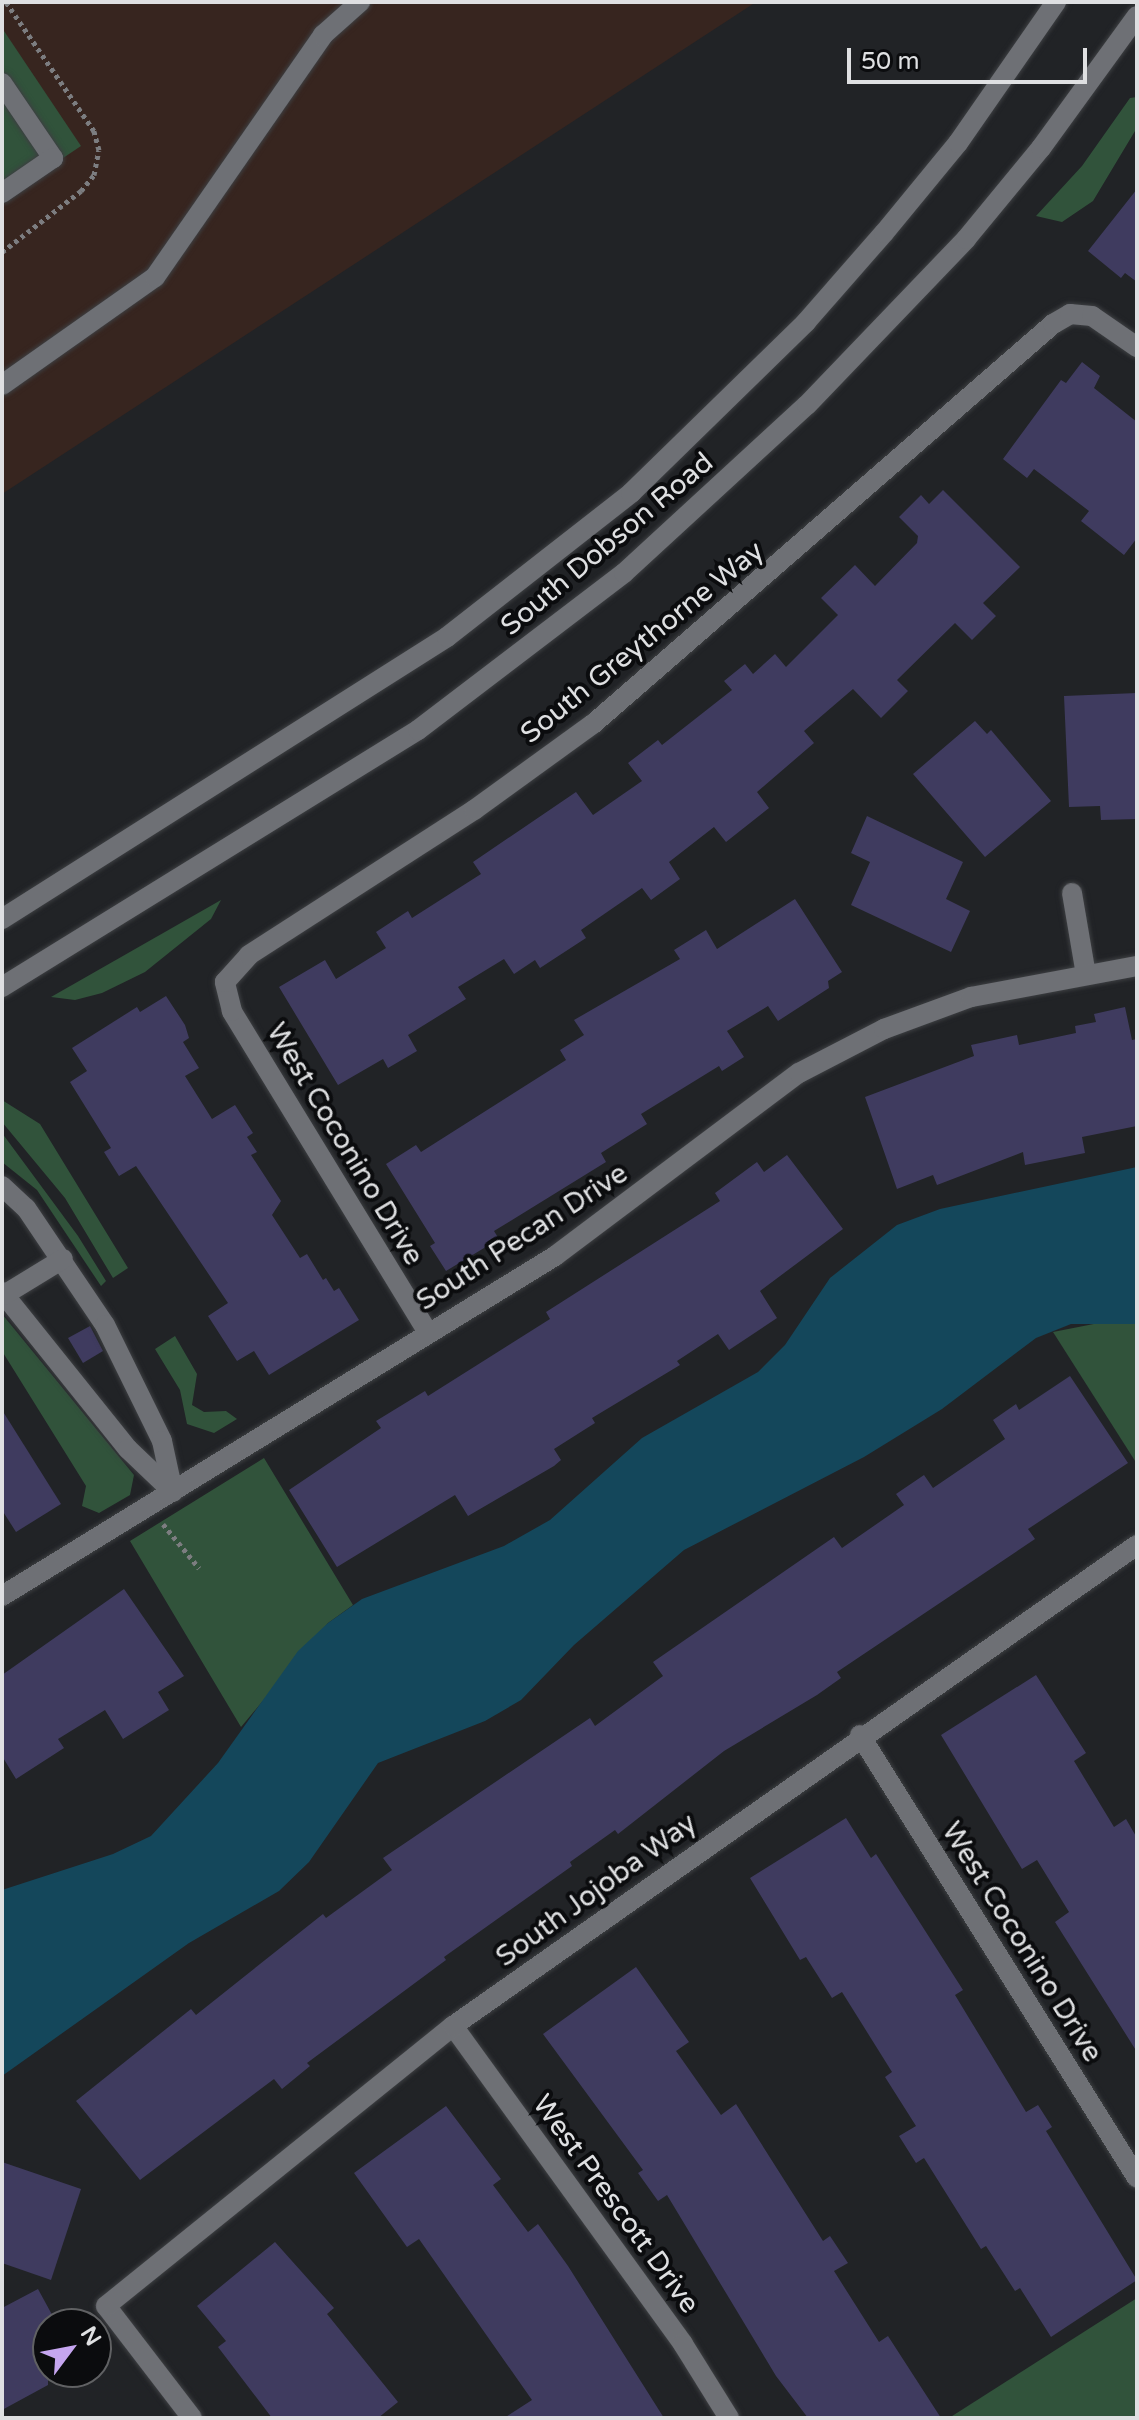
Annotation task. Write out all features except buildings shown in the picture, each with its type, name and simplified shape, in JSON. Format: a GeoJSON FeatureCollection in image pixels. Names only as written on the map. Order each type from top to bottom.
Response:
{"type":"FeatureCollection","features":[{"type":"Feature","properties":{"kind":"street"},"geometry":{"type":"LineString","coordinates":[[2,385],[155,277],[323,35],[360,2]]}},
{"type":"Feature","properties":{"kind":"street","name":"South Dobson Road"},"geometry":{"type":"LineString","coordinates":[[2,919],[447,637],[631,493],[806,322],[884,233],[958,143],[1056,2]]}},
{"type":"Feature","properties":{"kind":"street","name":"South Dobson Road"},"geometry":{"type":"LineString","coordinates":[[2,987],[418,730],[624,573],[807,405],[966,239],[1041,148],[1137,16]]}},
{"type":"Feature","properties":{"kind":"street"},"geometry":{"type":"LineString","coordinates":[[2,83],[53,158],[2,193]]}},
{"type":"Feature","properties":{"kind":"street","name":"South Greythorne Way"},"geometry":{"type":"LineString","coordinates":[[225,982],[249,955],[474,810],[593,724],[1070,314],[1092,316],[1137,347]]}},
{"type":"Feature","properties":{"kind":"street"},"geometry":{"type":"LineString","coordinates":[[1072,893],[1086,975]]}},
{"type":"Feature","properties":{"kind":"street","name":"South Pecan Drive"},"geometry":{"type":"LineString","coordinates":[[2,1596],[427,1331],[555,1256],[799,1073],[884,1029],[971,997],[1137,966]]}},
{"type":"Feature","properties":{"kind":"street","name":"West Coconino Drive"},"geometry":{"type":"LineString","coordinates":[[225,982],[232,1011],[427,1331]]}},
{"type":"Feature","properties":{"kind":"street"},"geometry":{"type":"LineString","coordinates":[[2,1186],[26,1208],[63,1259],[138,1386],[162,1441],[173,1492]]}},
{"type":"Feature","properties":{"kind":"street"},"geometry":{"type":"LineString","coordinates":[[63,1259],[3,1293],[128,1449],[173,1492]]}},
{"type":"Feature","properties":{"kind":"street","name":"South Jojoba Way"},"geometry":{"type":"LineString","coordinates":[[192,2418],[106,2306],[453,2026],[860,1735],[1137,1545]]}},
{"type":"Feature","properties":{"kind":"street","name":"West Coconino Drive"},"geometry":{"type":"LineString","coordinates":[[860,1735],[1137,2178]]}},
{"type":"Feature","properties":{"kind":"street","name":"West Prescott Drive"},"geometry":{"type":"LineString","coordinates":[[453,2026],[683,2344],[729,2418]]}},
{"type":"Feature","properties":{"kind":"path"},"geometry":{"type":"LineString","coordinates":[[163,1524],[199,1568]]}},
{"type":"Feature","properties":{"kind":"shaded area"},"geometry":{"type":"Polygon","coordinates":[[[2,2],[756,2],[2,494],[2,2]]]}},
{"type":"Feature","properties":{"kind":"green space"},"geometry":{"type":"Polygon","coordinates":[[[2,28],[81,146],[2,199],[2,28]]]}},
{"type":"Feature","properties":{"kind":"green space"},"geometry":{"type":"Polygon","coordinates":[[[1137,97],[1135,131],[1093,201],[1062,222],[1036,216],[1082,166],[1130,98],[1137,97]]]}},
{"type":"Feature","properties":{"kind":"green space"},"geometry":{"type":"Polygon","coordinates":[[[221,900],[211,919],[145,972],[102,993],[75,1000],[51,997],[221,900]]]}},
{"type":"Feature","properties":{"kind":"green space"},"geometry":{"type":"Polygon","coordinates":[[[2,1100],[40,1124],[128,1268],[113,1278],[65,1198],[2,1122],[2,1100]]]}},
{"type":"Feature","properties":{"kind":"green space"},"geometry":{"type":"Polygon","coordinates":[[[2,1133],[78,1236],[106,1281],[101,1286],[37,1190],[2,1162],[2,1133]]]}},
{"type":"Feature","properties":{"kind":"green space"},"geometry":{"type":"Polygon","coordinates":[[[2,1314],[134,1475],[130,1495],[99,1513],[82,1506],[86,1486],[2,1351],[2,1314]]]}},
{"type":"Feature","properties":{"kind":"green space"},"geometry":{"type":"Polygon","coordinates":[[[1109,1321],[1137,1324],[1137,1464],[1053,1332],[1109,1321]]]}},
{"type":"Feature","properties":{"kind":"green space"},"geometry":{"type":"Polygon","coordinates":[[[175,1336],[197,1374],[192,1405],[204,1412],[226,1411],[237,1419],[214,1433],[187,1424],[180,1390],[155,1349],[175,1336]]]}},
{"type":"Feature","properties":{"kind":"green space"},"geometry":{"type":"Polygon","coordinates":[[[264,1458],[353,1605],[328,1623],[241,1727],[130,1541],[264,1458]]]}},
{"type":"Feature","properties":{"kind":"green space"},"geometry":{"type":"Polygon","coordinates":[[[1137,2298],[1137,2418],[949,2418],[1137,2298]]]}},
{"type":"Feature","properties":{"kind":"water"},"geometry":{"type":"Polygon","coordinates":[[[1137,1167],[1137,1324],[1071,1324],[1036,1338],[942,1409],[864,1457],[684,1550],[574,1645],[521,1700],[485,1721],[378,1763],[309,1862],[279,1891],[189,1943],[2,2076],[2,1890],[113,1854],[151,1836],[218,1763],[298,1651],[328,1623],[362,1599],[504,1546],[550,1520],[642,1438],[758,1372],[785,1345],[830,1278],[897,1225],[940,1209],[1137,1167]]]}}]}
